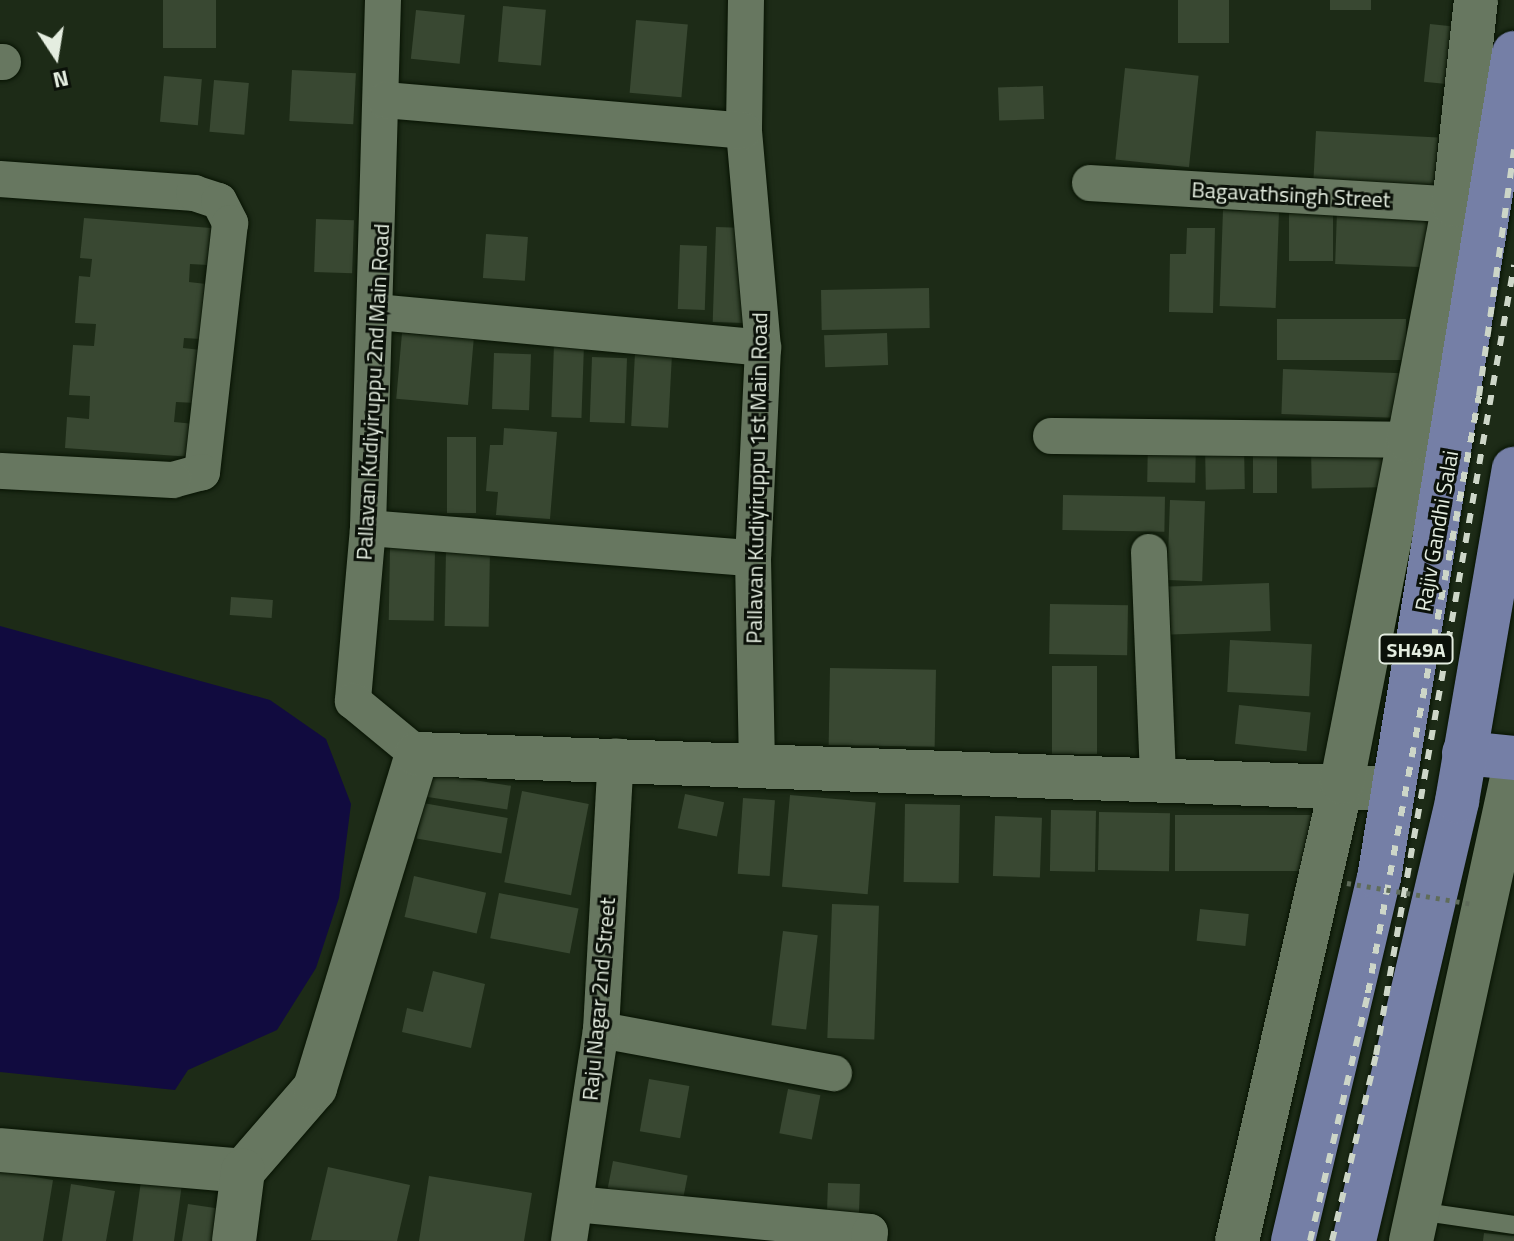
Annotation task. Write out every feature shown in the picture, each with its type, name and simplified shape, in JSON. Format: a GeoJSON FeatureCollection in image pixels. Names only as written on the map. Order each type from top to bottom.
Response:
{"type":"FeatureCollection","features":[{"type":"Feature","properties":{"kind":"main road","name":"Rajiv Gandhi Salai"},"geometry":{"type":"LineString","coordinates":[[1293,1241],[1379,878],[1473,206],[1514,53]]}},
{"type":"Feature","properties":{"kind":"main road","name":"SH49A"},"geometry":{"type":"LineString","coordinates":[[1354,1241],[1464,753],[1514,469]]}},
{"type":"Feature","properties":{"kind":"main road"},"geometry":{"type":"LineString","coordinates":[[1464,753],[1514,758]]}},
{"type":"Feature","properties":{"kind":"street","name":"Pallavan Kudiyiruppu 2nd Main Road"},"geometry":{"type":"LineString","coordinates":[[383,0],[385,100],[368,528],[353,701],[417,754]]}},
{"type":"Feature","properties":{"kind":"street","name":"Pallavan Kudiyiruppu 1st Main Road"},"geometry":{"type":"LineString","coordinates":[[746,0],[744,131],[763,348],[753,558],[757,766]]}},
{"type":"Feature","properties":{"kind":"street"},"geometry":{"type":"LineString","coordinates":[[1237,1241],[1342,782],[1409,440],[1473,206],[1476,0]]}},
{"type":"Feature","properties":{"kind":"street"},"geometry":{"type":"LineString","coordinates":[[385,100],[744,131]]}},
{"type":"Feature","properties":{"kind":"street"},"geometry":{"type":"LineString","coordinates":[[0,179],[194,193],[219,201],[230,223],[202,472],[173,480],[0,471]]}},
{"type":"Feature","properties":{"kind":"street","name":"Bagavathsingh Street"},"geometry":{"type":"LineString","coordinates":[[1090,183],[1473,206]]}},
{"type":"Feature","properties":{"kind":"street"},"geometry":{"type":"LineString","coordinates":[[377,312],[763,348]]}},
{"type":"Feature","properties":{"kind":"street"},"geometry":{"type":"LineString","coordinates":[[1051,436],[1409,440]]}},
{"type":"Feature","properties":{"kind":"street"},"geometry":{"type":"LineString","coordinates":[[368,528],[753,558]]}},
{"type":"Feature","properties":{"kind":"street"},"geometry":{"type":"LineString","coordinates":[[1149,552],[1158,776]]}},
{"type":"Feature","properties":{"kind":"street"},"geometry":{"type":"LineString","coordinates":[[234,1241],[243,1171],[315,1088],[417,754],[616,756],[757,766],[1342,782],[1393,789]]}},
{"type":"Feature","properties":{"kind":"street","name":"Raju Nagar 2nd Street"},"geometry":{"type":"LineString","coordinates":[[569,1241],[601,1030],[616,756]]}},
{"type":"Feature","properties":{"kind":"street"},"geometry":{"type":"LineString","coordinates":[[1414,1226],[1514,769]]}},
{"type":"Feature","properties":{"kind":"street"},"geometry":{"type":"LineString","coordinates":[[601,1030],[834,1073]]}},
{"type":"Feature","properties":{"kind":"street"},"geometry":{"type":"LineString","coordinates":[[0,1150],[243,1171]]}},
{"type":"Feature","properties":{"kind":"street"},"geometry":{"type":"LineString","coordinates":[[575,1204],[870,1236]]}},
{"type":"Feature","properties":{"kind":"lane"},"geometry":{"type":"LineString","coordinates":[[1414,1226],[1514,1225]]}},
{"type":"Feature","properties":{"kind":"path"},"geometry":{"type":"LineString","coordinates":[[1347,883],[1473,904]]}},
{"type":"Feature","properties":{"kind":"shaded area"},"geometry":{"type":"Polygon","coordinates":[[[0,626],[270,700],[326,739],[351,804],[339,898],[316,968],[277,1030],[188,1070],[175,1090],[0,1072],[0,626]]]}},
{"type":"Feature","properties":{"kind":"building"},"geometry":{"type":"Polygon","coordinates":[[[163,0],[216,0],[216,48],[163,48],[163,0]]]}},
{"type":"Feature","properties":{"kind":"building"},"geometry":{"type":"Polygon","coordinates":[[[1178,0],[1229,0],[1229,43],[1178,43],[1178,0]]]}},
{"type":"Feature","properties":{"kind":"building"},"geometry":{"type":"Polygon","coordinates":[[[1330,0],[1371,0],[1371,10],[1330,10],[1330,0]]]}},
{"type":"Feature","properties":{"kind":"building"},"geometry":{"type":"Polygon","coordinates":[[[503,6],[546,10],[541,66],[498,62],[503,6]]]}},
{"type":"Feature","properties":{"kind":"building"},"geometry":{"type":"Polygon","coordinates":[[[416,10],[465,15],[460,64],[411,59],[416,10]]]}},
{"type":"Feature","properties":{"kind":"building"},"geometry":{"type":"Polygon","coordinates":[[[636,20],[688,25],[681,97],[630,93],[636,20]]]}},
{"type":"Feature","properties":{"kind":"building"},"geometry":{"type":"Polygon","coordinates":[[[1430,24],[1470,28],[1464,86],[1424,82],[1430,24]]]}},
{"type":"Feature","properties":{"kind":"building"},"geometry":{"type":"Polygon","coordinates":[[[1125,68],[1199,76],[1189,167],[1115,159],[1125,68]]]}},
{"type":"Feature","properties":{"kind":"building"},"geometry":{"type":"Polygon","coordinates":[[[292,70],[356,73],[353,124],[289,121],[292,70]]]}},
{"type":"Feature","properties":{"kind":"building"},"geometry":{"type":"Polygon","coordinates":[[[164,76],[202,79],[198,125],[160,122],[164,76]]]}},
{"type":"Feature","properties":{"kind":"building"},"geometry":{"type":"Polygon","coordinates":[[[214,80],[249,83],[244,135],[209,132],[214,80]]]}},
{"type":"Feature","properties":{"kind":"building"},"geometry":{"type":"Polygon","coordinates":[[[1043,86],[1044,119],[999,121],[998,88],[1043,86]]]}},
{"type":"Feature","properties":{"kind":"building"},"geometry":{"type":"Polygon","coordinates":[[[1316,131],[1438,137],[1435,186],[1313,180],[1316,131]]]}},
{"type":"Feature","properties":{"kind":"building"},"geometry":{"type":"Polygon","coordinates":[[[1223,210],[1279,212],[1276,308],[1220,306],[1223,210]]]}},
{"type":"Feature","properties":{"kind":"building"},"geometry":{"type":"Polygon","coordinates":[[[1337,211],[1436,214],[1434,267],[1335,264],[1337,211]]]}},
{"type":"Feature","properties":{"kind":"building"},"geometry":{"type":"Polygon","coordinates":[[[1289,213],[1333,213],[1333,261],[1289,261],[1289,213]]]}},
{"type":"Feature","properties":{"kind":"building"},"geometry":{"type":"Polygon","coordinates":[[[84,218],[211,228],[208,265],[190,264],[189,282],[206,284],[201,339],[184,338],[183,348],[201,350],[196,403],[176,402],[174,422],[195,424],[192,457],[65,448],[67,417],[89,419],[90,396],[69,395],[73,345],[94,346],[96,324],[75,323],[79,276],[90,277],[92,259],[80,258],[84,218]]]}},
{"type":"Feature","properties":{"kind":"building"},"geometry":{"type":"Polygon","coordinates":[[[316,219],[354,220],[352,273],[314,272],[316,219]]]}},
{"type":"Feature","properties":{"kind":"building"},"geometry":{"type":"Polygon","coordinates":[[[716,227],[747,228],[744,323],[713,322],[716,227]]]}},
{"type":"Feature","properties":{"kind":"building"},"geometry":{"type":"Polygon","coordinates":[[[1187,228],[1215,228],[1213,313],[1169,312],[1170,254],[1186,254],[1187,228]]]}},
{"type":"Feature","properties":{"kind":"building"},"geometry":{"type":"Polygon","coordinates":[[[486,234],[528,237],[525,281],[483,278],[486,234]]]}},
{"type":"Feature","properties":{"kind":"building"},"geometry":{"type":"Polygon","coordinates":[[[680,245],[707,246],[705,310],[678,309],[680,245]]]}},
{"type":"Feature","properties":{"kind":"building"},"geometry":{"type":"Polygon","coordinates":[[[929,288],[930,328],[822,330],[821,290],[929,288]]]}},
{"type":"Feature","properties":{"kind":"building"},"geometry":{"type":"Polygon","coordinates":[[[1277,319],[1406,319],[1406,360],[1277,360],[1277,319]]]}},
{"type":"Feature","properties":{"kind":"building"},"geometry":{"type":"Polygon","coordinates":[[[402,333],[474,339],[468,405],[396,399],[402,333]]]}},
{"type":"Feature","properties":{"kind":"building"},"geometry":{"type":"Polygon","coordinates":[[[887,333],[888,365],[825,367],[824,335],[887,333]]]}},
{"type":"Feature","properties":{"kind":"building"},"geometry":{"type":"Polygon","coordinates":[[[554,344],[584,345],[581,418],[551,417],[554,344]]]}},
{"type":"Feature","properties":{"kind":"building"},"geometry":{"type":"Polygon","coordinates":[[[494,353],[531,354],[529,410],[492,409],[494,353]]]}},
{"type":"Feature","properties":{"kind":"building"},"geometry":{"type":"Polygon","coordinates":[[[635,353],[672,355],[668,428],[631,426],[635,353]]]}},
{"type":"Feature","properties":{"kind":"building"},"geometry":{"type":"Polygon","coordinates":[[[592,357],[627,358],[625,423],[590,422],[592,357]]]}},
{"type":"Feature","properties":{"kind":"building"},"geometry":{"type":"Polygon","coordinates":[[[1283,369],[1409,373],[1407,418],[1281,414],[1283,369]]]}},
{"type":"Feature","properties":{"kind":"building"},"geometry":{"type":"Polygon","coordinates":[[[504,428],[557,432],[550,519],[496,515],[498,492],[486,491],[490,445],[503,445],[504,428]]]}},
{"type":"Feature","properties":{"kind":"building"},"geometry":{"type":"Polygon","coordinates":[[[447,437],[476,437],[476,513],[447,513],[447,437]]]}},
{"type":"Feature","properties":{"kind":"building"},"geometry":{"type":"Polygon","coordinates":[[[1148,437],[1196,438],[1195,483],[1147,482],[1148,437]]]}},
{"type":"Feature","properties":{"kind":"building"},"geometry":{"type":"Polygon","coordinates":[[[1253,442],[1277,442],[1277,493],[1253,493],[1253,442]]]}},
{"type":"Feature","properties":{"kind":"building"},"geometry":{"type":"Polygon","coordinates":[[[1244,443],[1245,489],[1206,490],[1205,444],[1244,443]]]}},
{"type":"Feature","properties":{"kind":"building"},"geometry":{"type":"Polygon","coordinates":[[[1394,445],[1395,487],[1312,488],[1311,446],[1394,445]]]}},
{"type":"Feature","properties":{"kind":"building"},"geometry":{"type":"Polygon","coordinates":[[[1063,495],[1165,497],[1164,532],[1062,530],[1063,495]]]}},
{"type":"Feature","properties":{"kind":"building"},"geometry":{"type":"Polygon","coordinates":[[[1170,500],[1205,501],[1202,581],[1167,580],[1170,500]]]}},
{"type":"Feature","properties":{"kind":"building"},"geometry":{"type":"Polygon","coordinates":[[[390,548],[435,549],[434,621],[389,620],[390,548]]]}},
{"type":"Feature","properties":{"kind":"building"},"geometry":{"type":"Polygon","coordinates":[[[446,549],[490,550],[489,627],[445,626],[446,549]]]}},
{"type":"Feature","properties":{"kind":"building"},"geometry":{"type":"Polygon","coordinates":[[[1269,583],[1271,631],[1171,634],[1169,586],[1269,583]]]}},
{"type":"Feature","properties":{"kind":"building"},"geometry":{"type":"Polygon","coordinates":[[[231,597],[273,600],[272,618],[230,615],[231,597]]]}},
{"type":"Feature","properties":{"kind":"building"},"geometry":{"type":"Polygon","coordinates":[[[1050,604],[1128,605],[1127,655],[1049,654],[1050,604]]]}},
{"type":"Feature","properties":{"kind":"building"},"geometry":{"type":"Polygon","coordinates":[[[1230,640],[1312,644],[1309,696],[1227,692],[1230,640]]]}},
{"type":"Feature","properties":{"kind":"building"},"geometry":{"type":"Polygon","coordinates":[[[1052,666],[1097,666],[1097,754],[1052,754],[1052,666]]]}},
{"type":"Feature","properties":{"kind":"building"},"geometry":{"type":"Polygon","coordinates":[[[830,668],[936,670],[935,747],[829,745],[830,668]]]}},
{"type":"Feature","properties":{"kind":"building"},"geometry":{"type":"Polygon","coordinates":[[[1239,705],[1311,713],[1307,751],[1235,744],[1239,705]]]}},
{"type":"Feature","properties":{"kind":"building"},"geometry":{"type":"Polygon","coordinates":[[[430,773],[511,786],[507,810],[426,797],[430,773]]]}},
{"type":"Feature","properties":{"kind":"building"},"geometry":{"type":"Polygon","coordinates":[[[522,791],[589,804],[571,895],[504,882],[522,791]]]}},
{"type":"Feature","properties":{"kind":"building"},"geometry":{"type":"Polygon","coordinates":[[[685,794],[724,802],[717,837],[678,828],[685,794]]]}},
{"type":"Feature","properties":{"kind":"building"},"geometry":{"type":"Polygon","coordinates":[[[790,795],[876,802],[868,894],[782,887],[790,795]]]}},
{"type":"Feature","properties":{"kind":"building"},"geometry":{"type":"Polygon","coordinates":[[[743,798],[775,800],[770,876],[738,874],[743,798]]]}},
{"type":"Feature","properties":{"kind":"building"},"geometry":{"type":"Polygon","coordinates":[[[423,803],[508,818],[501,853],[417,838],[423,803]]]}},
{"type":"Feature","properties":{"kind":"building"},"geometry":{"type":"Polygon","coordinates":[[[905,804],[960,805],[959,883],[904,882],[905,804]]]}},
{"type":"Feature","properties":{"kind":"building"},"geometry":{"type":"Polygon","coordinates":[[[1051,810],[1096,811],[1095,872],[1050,871],[1051,810]]]}},
{"type":"Feature","properties":{"kind":"building"},"geometry":{"type":"Polygon","coordinates":[[[1099,812],[1170,813],[1169,871],[1098,870],[1099,812]]]}},
{"type":"Feature","properties":{"kind":"building"},"geometry":{"type":"Polygon","coordinates":[[[1175,815],[1319,815],[1319,871],[1175,871],[1175,815]]]}},
{"type":"Feature","properties":{"kind":"building"},"geometry":{"type":"Polygon","coordinates":[[[995,816],[1042,818],[1040,878],[993,876],[995,816]]]}},
{"type":"Feature","properties":{"kind":"building"},"geometry":{"type":"Polygon","coordinates":[[[414,876],[486,893],[477,934],[405,917],[414,876]]]}},
{"type":"Feature","properties":{"kind":"building"},"geometry":{"type":"Polygon","coordinates":[[[499,893],[579,908],[570,954],[490,938],[499,893]]]}},
{"type":"Feature","properties":{"kind":"building"},"geometry":{"type":"Polygon","coordinates":[[[832,904],[879,906],[874,1040],[827,1038],[832,904]]]}},
{"type":"Feature","properties":{"kind":"building"},"geometry":{"type":"Polygon","coordinates":[[[1200,909],[1249,914],[1245,946],[1197,941],[1200,909]]]}},
{"type":"Feature","properties":{"kind":"building"},"geometry":{"type":"Polygon","coordinates":[[[783,931],[818,935],[806,1030],[771,1025],[783,931]]]}},
{"type":"Feature","properties":{"kind":"building"},"geometry":{"type":"Polygon","coordinates":[[[433,971],[485,984],[471,1048],[402,1032],[407,1008],[423,1012],[433,971]]]}},
{"type":"Feature","properties":{"kind":"building"},"geometry":{"type":"Polygon","coordinates":[[[649,1079],[689,1086],[680,1138],[640,1131],[649,1079]]]}},
{"type":"Feature","properties":{"kind":"building"},"geometry":{"type":"Polygon","coordinates":[[[788,1089],[820,1095],[812,1139],[779,1133],[788,1089]]]}},
{"type":"Feature","properties":{"kind":"building"},"geometry":{"type":"Polygon","coordinates":[[[613,1161],[688,1176],[682,1203],[608,1188],[613,1161]]]}},
{"type":"Feature","properties":{"kind":"building"},"geometry":{"type":"Polygon","coordinates":[[[328,1167],[410,1185],[397,1241],[311,1240],[328,1167]]]}},
{"type":"Feature","properties":{"kind":"building"},"geometry":{"type":"Polygon","coordinates":[[[0,1171],[53,1180],[43,1241],[0,1241],[0,1171]]]}},
{"type":"Feature","properties":{"kind":"building"},"geometry":{"type":"Polygon","coordinates":[[[429,1176],[532,1193],[524,1241],[419,1241],[429,1176]]]}},
{"type":"Feature","properties":{"kind":"building"},"geometry":{"type":"Polygon","coordinates":[[[141,1181],[182,1187],[174,1241],[133,1241],[141,1181]]]}},
{"type":"Feature","properties":{"kind":"building"},"geometry":{"type":"Polygon","coordinates":[[[828,1183],[860,1184],[859,1226],[827,1225],[828,1183]]]}},
{"type":"Feature","properties":{"kind":"building"},"geometry":{"type":"Polygon","coordinates":[[[71,1184],[115,1191],[106,1241],[62,1241],[71,1184]]]}},
{"type":"Feature","properties":{"kind":"building"},"geometry":{"type":"Polygon","coordinates":[[[188,1204],[235,1211],[230,1241],[182,1241],[188,1204]]]}},
{"type":"Feature","properties":{"kind":"building"},"geometry":{"type":"Polygon","coordinates":[[[1484,1233],[1514,1236],[1514,1241],[1483,1241],[1484,1233]]]}},
{"type":"Feature","properties":{"kind":"railway"},"geometry":{"type":"LineString","coordinates":[[1310,1241],[1368,993],[1479,396],[1514,149]]}},
{"type":"Feature","properties":{"kind":"railway"},"geometry":{"type":"LineString","coordinates":[[1332,1241],[1376,1055],[1514,265]]}}]}
